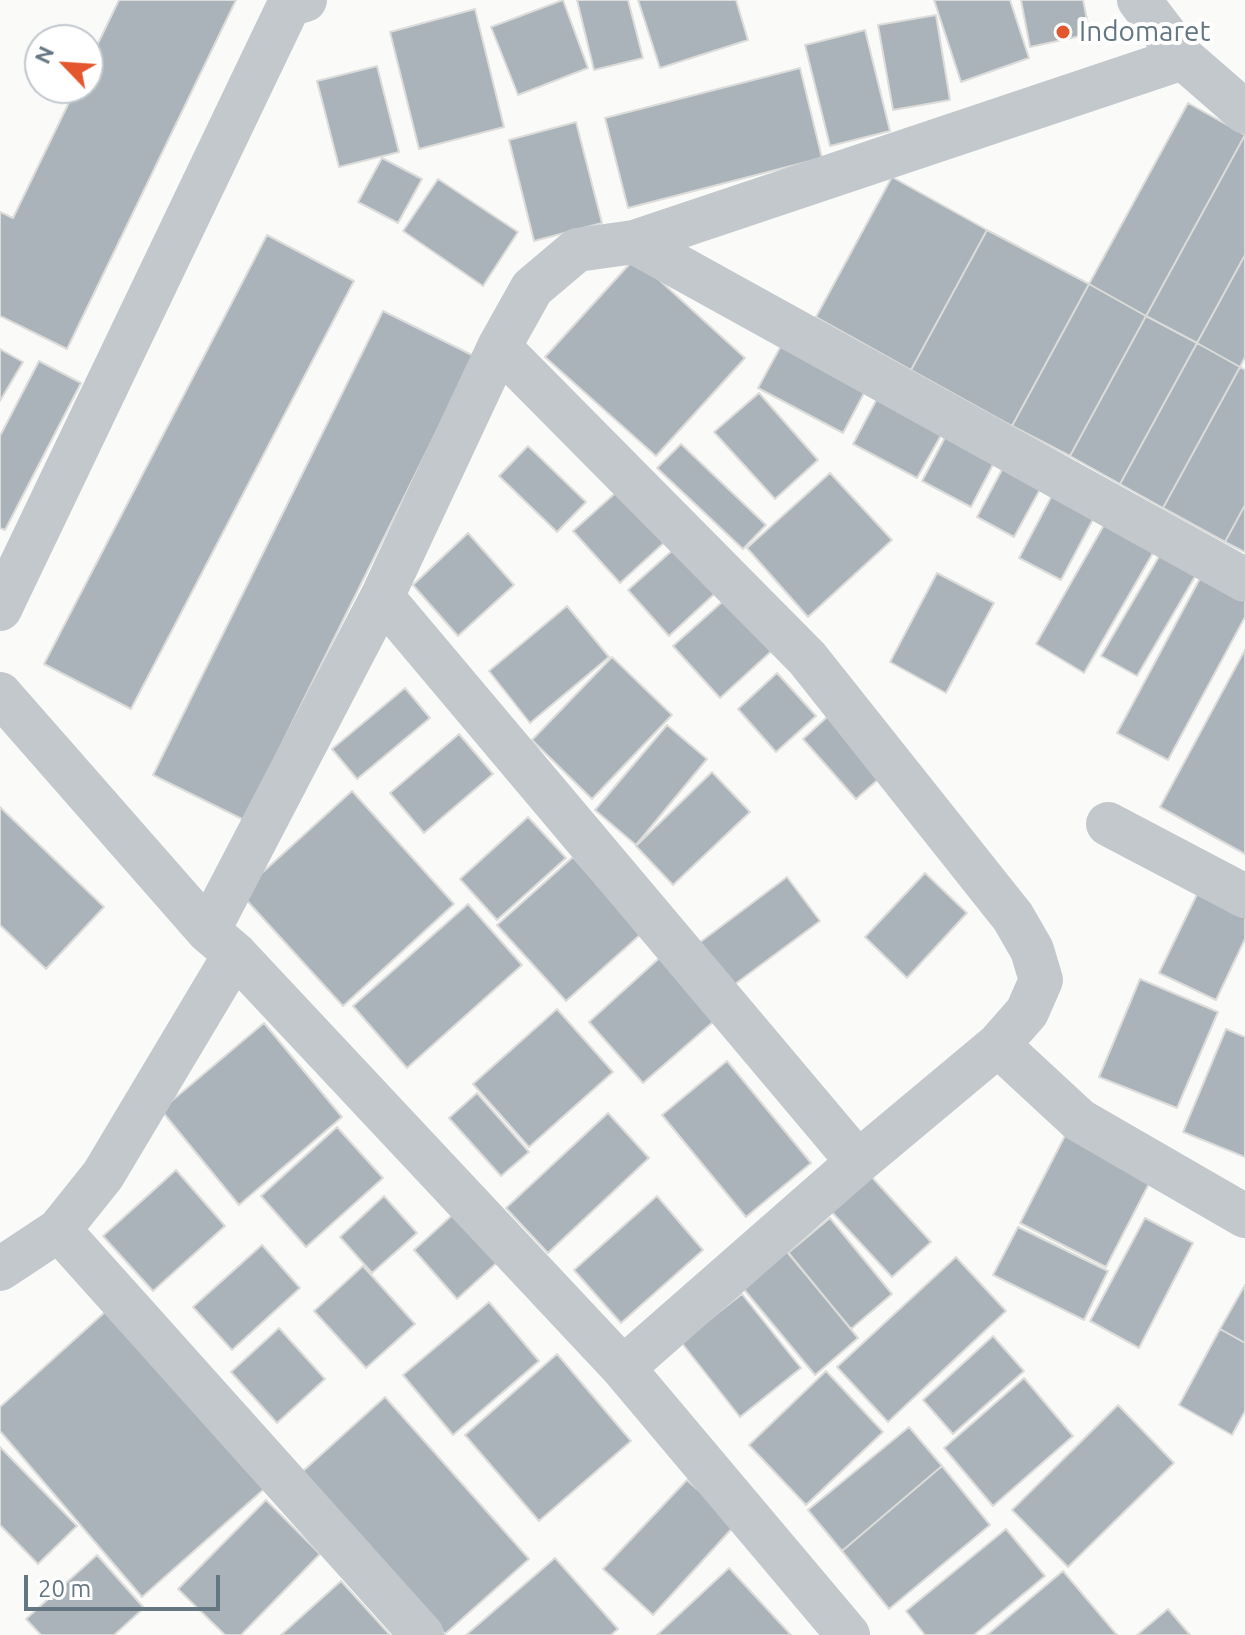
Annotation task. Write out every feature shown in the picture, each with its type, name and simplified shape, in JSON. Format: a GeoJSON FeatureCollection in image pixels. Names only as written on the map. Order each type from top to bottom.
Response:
{"type":"FeatureCollection","features":[{"type":"Feature","properties":{"kind":"street"},"geometry":{"type":"LineString","coordinates":[[1139,0],[1183,58],[1245,112]]}},
{"type":"Feature","properties":{"kind":"street"},"geometry":{"type":"LineString","coordinates":[[0,609],[293,2]]}},
{"type":"Feature","properties":{"kind":"street"},"geometry":{"type":"LineString","coordinates":[[0,1269],[59,1230],[103,1175],[222,942],[499,347],[532,288],[577,250],[634,242],[1183,58]]}},
{"type":"Feature","properties":{"kind":"street"},"geometry":{"type":"LineString","coordinates":[[634,242],[1245,580]]}},
{"type":"Feature","properties":{"kind":"street"},"geometry":{"type":"LineString","coordinates":[[499,347],[807,658],[1013,917],[1032,950],[1041,980],[1027,1012],[998,1045],[858,1162],[623,1368]]}},
{"type":"Feature","properties":{"kind":"street"},"geometry":{"type":"LineString","coordinates":[[382,597],[858,1162]]}},
{"type":"Feature","properties":{"kind":"street"},"geometry":{"type":"LineString","coordinates":[[0,694],[222,942],[623,1368],[848,1635]]}},
{"type":"Feature","properties":{"kind":"street"},"geometry":{"type":"LineString","coordinates":[[1108,824],[1245,896]]}},
{"type":"Feature","properties":{"kind":"street"},"geometry":{"type":"LineString","coordinates":[[998,1045],[1079,1120],[1245,1216]]}},
{"type":"Feature","properties":{"kind":"street"},"geometry":{"type":"LineString","coordinates":[[59,1230],[422,1635]]}},
{"type":"Feature","properties":{"kind":"building"},"geometry":{"type":"Polygon","coordinates":[[[119,0],[236,0],[67,349],[0,316],[0,212],[13,218],[68,104],[104,104],[104,31],[119,0]]]}},
{"type":"Feature","properties":{"kind":"building"},"geometry":{"type":"Polygon","coordinates":[[[563,0],[588,68],[518,95],[491,27],[563,0]]]}},
{"type":"Feature","properties":{"kind":"building"},"geometry":{"type":"Polygon","coordinates":[[[577,0],[628,0],[643,58],[594,70],[577,0]]]}},
{"type":"Feature","properties":{"kind":"building"},"geometry":{"type":"Polygon","coordinates":[[[638,0],[736,0],[748,40],[660,68],[638,0]]]}},
{"type":"Feature","properties":{"kind":"building"},"geometry":{"type":"Polygon","coordinates":[[[934,0],[1010,0],[1029,58],[961,82],[934,0]]]}},
{"type":"Feature","properties":{"kind":"building"},"geometry":{"type":"Polygon","coordinates":[[[1021,0],[1083,0],[1090,34],[1030,47],[1021,0]]]}},
{"type":"Feature","properties":{"kind":"building"},"geometry":{"type":"Polygon","coordinates":[[[475,9],[504,127],[419,149],[390,32],[475,9]]]}},
{"type":"Feature","properties":{"kind":"building"},"geometry":{"type":"Polygon","coordinates":[[[936,15],[950,100],[893,110],[878,25],[936,15]]]}},
{"type":"Feature","properties":{"kind":"building"},"geometry":{"type":"Polygon","coordinates":[[[865,30],[890,131],[830,146],[805,45],[865,30]]]}},
{"type":"Feature","properties":{"kind":"building"},"geometry":{"type":"Polygon","coordinates":[[[377,66],[399,152],[339,167],[317,81],[377,66]]]}},
{"type":"Feature","properties":{"kind":"building"},"geometry":{"type":"Polygon","coordinates":[[[800,68],[822,158],[628,208],[605,118],[800,68]]]}},
{"type":"Feature","properties":{"kind":"building"},"geometry":{"type":"Polygon","coordinates":[[[1188,103],[1245,135],[1146,316],[1089,284],[1188,103]]]}},
{"type":"Feature","properties":{"kind":"building"},"geometry":{"type":"Polygon","coordinates":[[[576,122],[602,223],[534,241],[509,140],[576,122]]]}},
{"type":"Feature","properties":{"kind":"building"},"geometry":{"type":"Polygon","coordinates":[[[1245,135],[1245,255],[1197,343],[1146,316],[1245,135]]]}},
{"type":"Feature","properties":{"kind":"building"},"geometry":{"type":"Polygon","coordinates":[[[382,158],[422,179],[398,223],[358,202],[382,158]]]}},
{"type":"Feature","properties":{"kind":"building"},"geometry":{"type":"Polygon","coordinates":[[[892,177],[987,230],[911,370],[816,317],[892,177]]]}},
{"type":"Feature","properties":{"kind":"building"},"geometry":{"type":"Polygon","coordinates":[[[438,179],[518,232],[483,286],[403,231],[438,179]]]}},
{"type":"Feature","properties":{"kind":"building"},"geometry":{"type":"Polygon","coordinates":[[[987,230],[1089,284],[1012,426],[911,370],[987,230]]]}},
{"type":"Feature","properties":{"kind":"building"},"geometry":{"type":"Polygon","coordinates":[[[267,235],[354,281],[131,709],[44,664],[267,235]]]}},
{"type":"Feature","properties":{"kind":"building"},"geometry":{"type":"Polygon","coordinates":[[[1245,255],[1245,357],[1240,367],[1197,343],[1245,255]]]}},
{"type":"Feature","properties":{"kind":"building"},"geometry":{"type":"Polygon","coordinates":[[[635,258],[745,358],[656,456],[545,357],[635,258]]]}},
{"type":"Feature","properties":{"kind":"building"},"geometry":{"type":"Polygon","coordinates":[[[1089,284],[1146,316],[1070,456],[1012,426],[1089,284]]]}},
{"type":"Feature","properties":{"kind":"building"},"geometry":{"type":"Polygon","coordinates":[[[383,311],[474,356],[244,820],[153,775],[383,311]]]}},
{"type":"Feature","properties":{"kind":"building"},"geometry":{"type":"Polygon","coordinates":[[[1146,316],[1197,343],[1120,484],[1070,456],[1146,316]]]}},
{"type":"Feature","properties":{"kind":"building"},"geometry":{"type":"Polygon","coordinates":[[[788,333],[872,378],[843,433],[758,388],[788,333]]]}},
{"type":"Feature","properties":{"kind":"building"},"geometry":{"type":"Polygon","coordinates":[[[1197,343],[1240,367],[1163,508],[1120,484],[1197,343]]]}},
{"type":"Feature","properties":{"kind":"building"},"geometry":{"type":"Polygon","coordinates":[[[0,349],[23,362],[0,401],[0,349]]]}},
{"type":"Feature","properties":{"kind":"building"},"geometry":{"type":"Polygon","coordinates":[[[39,361],[81,383],[5,530],[0,528],[0,436],[39,361]]]}},
{"type":"Feature","properties":{"kind":"building"},"geometry":{"type":"Polygon","coordinates":[[[1240,367],[1245,370],[1245,505],[1225,542],[1163,508],[1240,367]]]}},
{"type":"Feature","properties":{"kind":"building"},"geometry":{"type":"Polygon","coordinates":[[[759,393],[818,460],[775,499],[714,432],[759,393]]]}},
{"type":"Feature","properties":{"kind":"building"},"geometry":{"type":"Polygon","coordinates":[[[879,395],[944,430],[917,478],[853,444],[879,395]]]}},
{"type":"Feature","properties":{"kind":"building"},"geometry":{"type":"Polygon","coordinates":[[[950,428],[999,453],[971,507],[922,481],[950,428]]]}},
{"type":"Feature","properties":{"kind":"building"},"geometry":{"type":"Polygon","coordinates":[[[681,444],[766,525],[743,549],[657,468],[681,444]]]}},
{"type":"Feature","properties":{"kind":"building"},"geometry":{"type":"Polygon","coordinates":[[[528,446],[586,502],[557,532],[499,476],[528,446]]]}},
{"type":"Feature","properties":{"kind":"building"},"geometry":{"type":"Polygon","coordinates":[[[1005,464],[1043,484],[1014,537],[977,517],[1005,464]]]}},
{"type":"Feature","properties":{"kind":"building"},"geometry":{"type":"Polygon","coordinates":[[[830,473],[892,540],[808,617],[747,548],[830,473]]]}},
{"type":"Feature","properties":{"kind":"building"},"geometry":{"type":"Polygon","coordinates":[[[1057,486],[1099,508],[1061,580],[1019,558],[1057,486]]]}},
{"type":"Feature","properties":{"kind":"building"},"geometry":{"type":"Polygon","coordinates":[[[621,488],[667,540],[620,583],[573,531],[621,488]]]}},
{"type":"Feature","properties":{"kind":"building"},"geometry":{"type":"Polygon","coordinates":[[[1245,505],[1245,552],[1225,542],[1245,505]]]}},
{"type":"Feature","properties":{"kind":"building"},"geometry":{"type":"Polygon","coordinates":[[[1108,518],[1157,546],[1084,673],[1036,644],[1108,518]]]}},
{"type":"Feature","properties":{"kind":"building"},"geometry":{"type":"Polygon","coordinates":[[[468,533],[514,585],[458,636],[413,585],[468,533]]]}},
{"type":"Feature","properties":{"kind":"building"},"geometry":{"type":"Polygon","coordinates":[[[684,540],[724,585],[669,636],[628,590],[684,540]]]}},
{"type":"Feature","properties":{"kind":"building"},"geometry":{"type":"Polygon","coordinates":[[[1164,548],[1200,568],[1137,676],[1101,656],[1164,548]]]}},
{"type":"Feature","properties":{"kind":"building"},"geometry":{"type":"Polygon","coordinates":[[[1204,571],[1245,593],[1245,617],[1168,760],[1117,733],[1204,571]]]}},
{"type":"Feature","properties":{"kind":"building"},"geometry":{"type":"Polygon","coordinates":[[[937,573],[994,603],[946,693],[890,662],[937,573]]]}},
{"type":"Feature","properties":{"kind":"building"},"geometry":{"type":"Polygon","coordinates":[[[730,595],[777,646],[720,698],[673,646],[730,595]]]}},
{"type":"Feature","properties":{"kind":"building"},"geometry":{"type":"Polygon","coordinates":[[[567,606],[609,657],[530,723],[489,671],[567,606]]]}},
{"type":"Feature","properties":{"kind":"building"},"geometry":{"type":"Polygon","coordinates":[[[1245,650],[1245,854],[1160,807],[1245,650]]]}},
{"type":"Feature","properties":{"kind":"building"},"geometry":{"type":"Polygon","coordinates":[[[612,657],[672,715],[592,799],[532,740],[612,657]]]}},
{"type":"Feature","properties":{"kind":"building"},"geometry":{"type":"Polygon","coordinates":[[[777,673],[816,716],[776,752],[738,709],[777,673]]]}},
{"type":"Feature","properties":{"kind":"building"},"geometry":{"type":"Polygon","coordinates":[[[405,688],[430,718],[357,779],[332,749],[405,688]]]}},
{"type":"Feature","properties":{"kind":"building"},"geometry":{"type":"Polygon","coordinates":[[[836,709],[891,768],[856,799],[803,739],[836,709]]]}},
{"type":"Feature","properties":{"kind":"building"},"geometry":{"type":"Polygon","coordinates":[[[667,725],[707,759],[636,845],[595,810],[667,725]]]}},
{"type":"Feature","properties":{"kind":"building"},"geometry":{"type":"Polygon","coordinates":[[[459,734],[493,774],[424,833],[390,793],[459,734]]]}},
{"type":"Feature","properties":{"kind":"building"},"geometry":{"type":"Polygon","coordinates":[[[712,772],[750,812],[673,885],[636,846],[712,772]]]}},
{"type":"Feature","properties":{"kind":"building"},"geometry":{"type":"Polygon","coordinates":[[[352,791],[454,904],[343,1006],[240,893],[352,791]]]}},
{"type":"Feature","properties":{"kind":"building"},"geometry":{"type":"Polygon","coordinates":[[[0,807],[104,907],[46,969],[0,925],[0,807]]]}},
{"type":"Feature","properties":{"kind":"building"},"geometry":{"type":"Polygon","coordinates":[[[528,817],[566,858],[497,920],[460,879],[528,817]]]}},
{"type":"Feature","properties":{"kind":"building"},"geometry":{"type":"Polygon","coordinates":[[[573,857],[641,934],[566,1001],[497,925],[573,857]]]}},
{"type":"Feature","properties":{"kind":"building"},"geometry":{"type":"Polygon","coordinates":[[[925,873],[967,913],[907,978],[865,937],[925,873]]]}},
{"type":"Feature","properties":{"kind":"building"},"geometry":{"type":"Polygon","coordinates":[[[787,877],[820,921],[731,987],[699,943],[787,877]]]}},
{"type":"Feature","properties":{"kind":"building"},"geometry":{"type":"Polygon","coordinates":[[[1203,882],[1245,903],[1245,939],[1216,1000],[1159,973],[1203,882]]]}},
{"type":"Feature","properties":{"kind":"building"},"geometry":{"type":"Polygon","coordinates":[[[468,904],[522,965],[407,1068],[353,1006],[468,904]]]}},
{"type":"Feature","properties":{"kind":"building"},"geometry":{"type":"Polygon","coordinates":[[[666,952],[721,1015],[643,1083],[589,1022],[666,952]]]}},
{"type":"Feature","properties":{"kind":"building"},"geometry":{"type":"Polygon","coordinates":[[[1140,979],[1218,1012],[1177,1108],[1099,1077],[1140,979]]]}},
{"type":"Feature","properties":{"kind":"building"},"geometry":{"type":"Polygon","coordinates":[[[557,1009],[613,1072],[529,1147],[473,1084],[557,1009]]]}},
{"type":"Feature","properties":{"kind":"building"},"geometry":{"type":"Polygon","coordinates":[[[264,1023],[342,1117],[239,1205],[161,1110],[264,1023]]]}},
{"type":"Feature","properties":{"kind":"building"},"geometry":{"type":"Polygon","coordinates":[[[1226,1029],[1245,1037],[1245,1157],[1183,1132],[1226,1029]]]}},
{"type":"Feature","properties":{"kind":"building"},"geometry":{"type":"Polygon","coordinates":[[[727,1061],[811,1163],[746,1217],[662,1115],[727,1061]]]}},
{"type":"Feature","properties":{"kind":"building"},"geometry":{"type":"Polygon","coordinates":[[[477,1093],[529,1152],[501,1176],[449,1118],[477,1093]]]}},
{"type":"Feature","properties":{"kind":"building"},"geometry":{"type":"Polygon","coordinates":[[[608,1113],[649,1158],[548,1253],[506,1208],[608,1113]]]}},
{"type":"Feature","properties":{"kind":"building"},"geometry":{"type":"Polygon","coordinates":[[[337,1127],[383,1178],[306,1247],[261,1196],[337,1127]]]}},
{"type":"Feature","properties":{"kind":"building"},"geometry":{"type":"Polygon","coordinates":[[[1068,1130],[1154,1174],[1106,1267],[1020,1223],[1068,1130]]]}},
{"type":"Feature","properties":{"kind":"building"},"geometry":{"type":"Polygon","coordinates":[[[176,1170],[225,1226],[153,1291],[103,1236],[176,1170]]]}},
{"type":"Feature","properties":{"kind":"building"},"geometry":{"type":"Polygon","coordinates":[[[869,1174],[931,1242],[892,1277],[830,1210],[869,1174]]]}},
{"type":"Feature","properties":{"kind":"building"},"geometry":{"type":"Polygon","coordinates":[[[384,1196],[417,1233],[372,1273],[340,1237],[384,1196]]]}},
{"type":"Feature","properties":{"kind":"building"},"geometry":{"type":"Polygon","coordinates":[[[657,1196],[703,1250],[621,1323],[574,1270],[657,1196]]]}},
{"type":"Feature","properties":{"kind":"building"},"geometry":{"type":"Polygon","coordinates":[[[459,1209],[503,1257],[457,1299],[414,1250],[459,1209]]]}},
{"type":"Feature","properties":{"kind":"building"},"geometry":{"type":"Polygon","coordinates":[[[830,1218],[892,1294],[851,1329],[788,1253],[830,1218]]]}},
{"type":"Feature","properties":{"kind":"building"},"geometry":{"type":"Polygon","coordinates":[[[1145,1218],[1193,1243],[1139,1348],[1090,1321],[1145,1218]]]}},
{"type":"Feature","properties":{"kind":"building"},"geometry":{"type":"Polygon","coordinates":[[[1018,1227],[1108,1271],[1084,1320],[993,1275],[1018,1227]]]}},
{"type":"Feature","properties":{"kind":"building"},"geometry":{"type":"Polygon","coordinates":[[[262,1245],[300,1288],[232,1350],[193,1307],[262,1245]]]}},
{"type":"Feature","properties":{"kind":"building"},"geometry":{"type":"Polygon","coordinates":[[[787,1251],[858,1338],[815,1375],[742,1287],[787,1251]]]}},
{"type":"Feature","properties":{"kind":"building"},"geometry":{"type":"Polygon","coordinates":[[[956,1257],[1006,1311],[888,1422],[837,1367],[956,1257]]]}},
{"type":"Feature","properties":{"kind":"building"},"geometry":{"type":"Polygon","coordinates":[[[363,1266],[415,1324],[366,1368],[314,1311],[363,1266]]]}},
{"type":"Feature","properties":{"kind":"building"},"geometry":{"type":"Polygon","coordinates":[[[1245,1285],[1245,1343],[1220,1329],[1245,1285]]]}},
{"type":"Feature","properties":{"kind":"building"},"geometry":{"type":"Polygon","coordinates":[[[742,1294],[801,1368],[740,1417],[681,1342],[742,1294]]]}},
{"type":"Feature","properties":{"kind":"building"},"geometry":{"type":"Polygon","coordinates":[[[489,1302],[539,1361],[453,1435],[403,1375],[489,1302]]]}},
{"type":"Feature","properties":{"kind":"building"},"geometry":{"type":"Polygon","coordinates":[[[115,1303],[272,1482],[142,1597],[0,1431],[0,1407],[115,1303]]]}},
{"type":"Feature","properties":{"kind":"building"},"geometry":{"type":"Polygon","coordinates":[[[279,1328],[325,1379],[277,1423],[231,1372],[279,1328]]]}},
{"type":"Feature","properties":{"kind":"building"},"geometry":{"type":"Polygon","coordinates":[[[1220,1329],[1245,1343],[1245,1411],[1232,1435],[1179,1405],[1220,1329]]]}},
{"type":"Feature","properties":{"kind":"building"},"geometry":{"type":"Polygon","coordinates":[[[993,1336],[1024,1371],[953,1434],[923,1400],[993,1336]]]}},
{"type":"Feature","properties":{"kind":"building"},"geometry":{"type":"Polygon","coordinates":[[[557,1354],[631,1441],[539,1521],[465,1435],[557,1354]]]}},
{"type":"Feature","properties":{"kind":"building"},"geometry":{"type":"Polygon","coordinates":[[[826,1371],[883,1432],[806,1505],[749,1445],[826,1371]]]}},
{"type":"Feature","properties":{"kind":"building"},"geometry":{"type":"Polygon","coordinates":[[[1024,1378],[1073,1436],[993,1506],[944,1448],[1024,1378]]]}},
{"type":"Feature","properties":{"kind":"building"},"geometry":{"type":"Polygon","coordinates":[[[385,1397],[529,1559],[445,1634],[302,1472],[385,1397]]]}},
{"type":"Feature","properties":{"kind":"building"},"geometry":{"type":"Polygon","coordinates":[[[1118,1405],[1174,1463],[1068,1567],[1012,1510],[1118,1405]]]}},
{"type":"Feature","properties":{"kind":"building"},"geometry":{"type":"Polygon","coordinates":[[[909,1427],[942,1466],[842,1551],[808,1510],[909,1427]]]}},
{"type":"Feature","properties":{"kind":"building"},"geometry":{"type":"Polygon","coordinates":[[[0,1447],[77,1526],[38,1564],[0,1525],[0,1447]]]}},
{"type":"Feature","properties":{"kind":"building"},"geometry":{"type":"Polygon","coordinates":[[[942,1466],[990,1525],[889,1609],[842,1551],[942,1466]]]}},
{"type":"Feature","properties":{"kind":"building"},"geometry":{"type":"Polygon","coordinates":[[[687,1480],[736,1524],[653,1615],[603,1569],[687,1480]]]}},
{"type":"Feature","properties":{"kind":"building"},"geometry":{"type":"Polygon","coordinates":[[[266,1500],[320,1554],[241,1635],[225,1635],[178,1589],[266,1500]]]}},
{"type":"Feature","properties":{"kind":"building"},"geometry":{"type":"Polygon","coordinates":[[[1006,1529],[1045,1576],[974,1635],[925,1635],[906,1611],[1006,1529]]]}},
{"type":"Feature","properties":{"kind":"building"},"geometry":{"type":"Polygon","coordinates":[[[97,1555],[144,1608],[114,1635],[41,1635],[26,1619],[97,1555]]]}},
{"type":"Feature","properties":{"kind":"building"},"geometry":{"type":"Polygon","coordinates":[[[555,1558],[618,1629],[611,1635],[466,1635],[555,1558]]]}},
{"type":"Feature","properties":{"kind":"building"},"geometry":{"type":"Polygon","coordinates":[[[729,1568],[791,1635],[657,1635],[729,1568]]]}},
{"type":"Feature","properties":{"kind":"building"},"geometry":{"type":"Polygon","coordinates":[[[1063,1571],[1117,1635],[987,1635],[1063,1571]]]}},
{"type":"Feature","properties":{"kind":"building"},"geometry":{"type":"Polygon","coordinates":[[[341,1581],[390,1635],[281,1635],[341,1581]]]}},
{"type":"Feature","properties":{"kind":"building"},"geometry":{"type":"Polygon","coordinates":[[[1168,1609],[1190,1635],[1137,1635],[1168,1609]]]}},
{"type":"Feature","properties":{"kind":"place","name":"Indomaret"},"geometry":{"type":"Point","coordinates":[1063,32]}}]}
